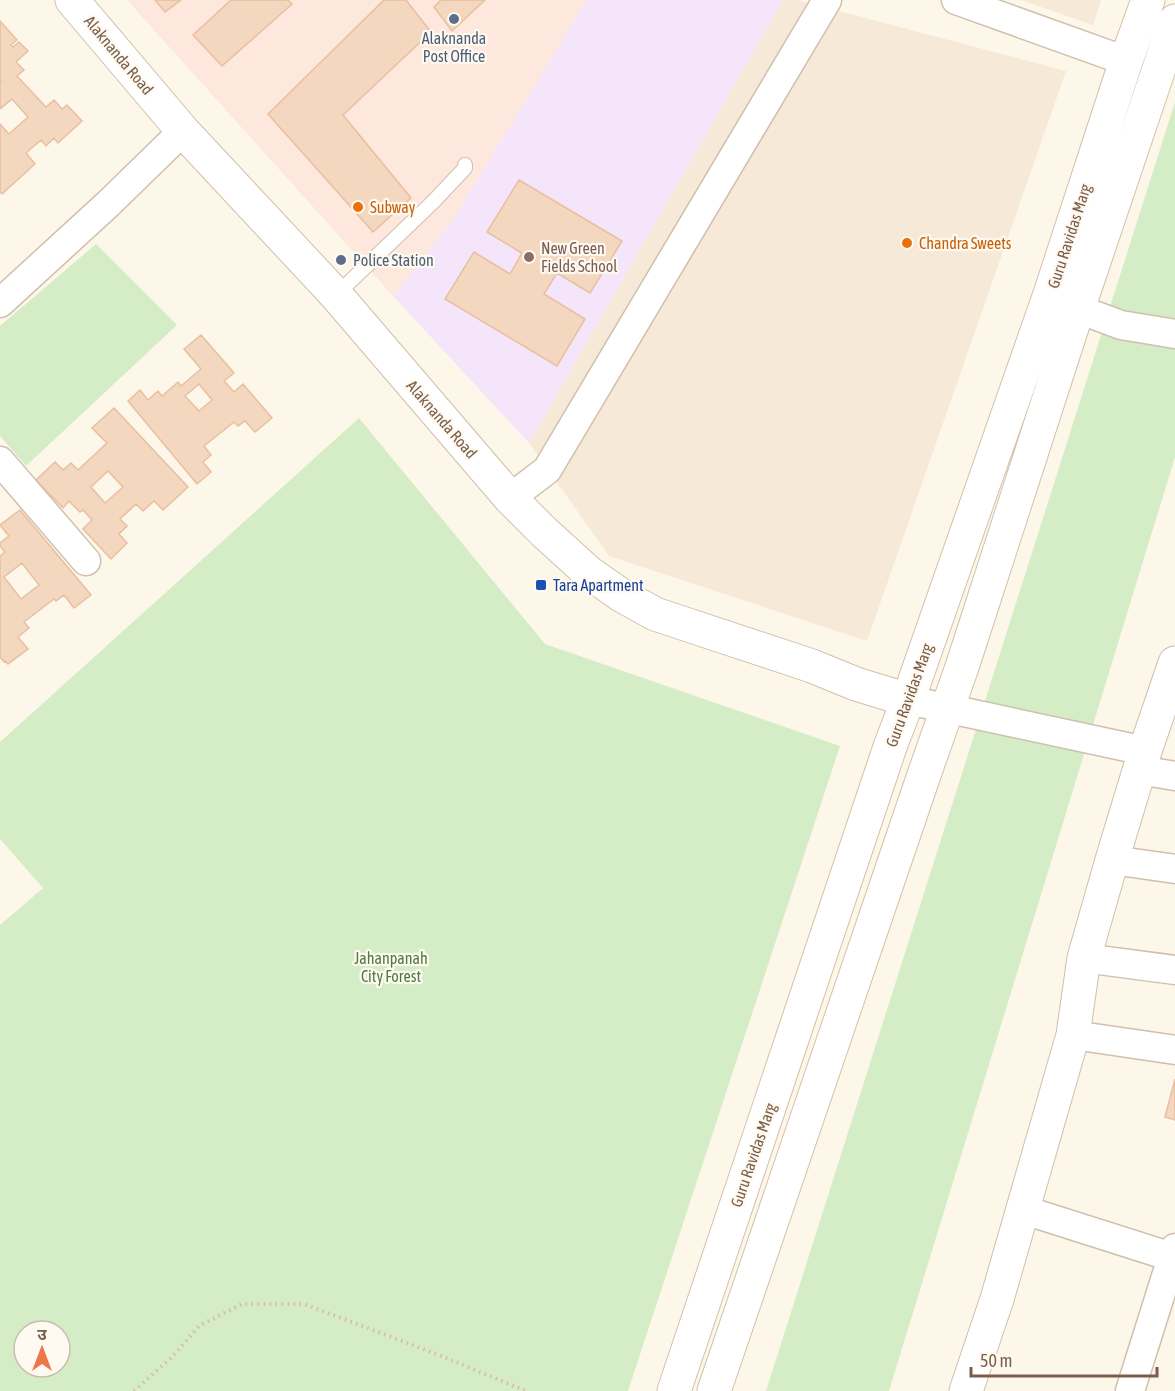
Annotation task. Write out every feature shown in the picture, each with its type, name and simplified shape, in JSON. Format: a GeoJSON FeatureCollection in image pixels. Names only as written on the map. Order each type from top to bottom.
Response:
{"type":"FeatureCollection","features":[{"type":"Feature","properties":{"kind":"main road","name":"Alaknanda Road"},"geometry":{"type":"LineString","coordinates":[[72,0],[183,131],[336,295],[510,498],[588,572],[621,595],[655,614],[908,700]]}},
{"type":"Feature","properties":{"kind":"main road","name":"Guru Ravidas Marg"},"geometry":{"type":"LineString","coordinates":[[674,1391],[891,744],[1050,294],[1148,0]]}},
{"type":"Feature","properties":{"kind":"main road","name":"Guru Ravidas Marg"},"geometry":{"type":"LineString","coordinates":[[714,1391],[962,667],[1078,309],[1175,21]]}},
{"type":"Feature","properties":{"kind":"main road"},"geometry":{"type":"LineString","coordinates":[[966,1391],[1024,1210],[1073,1035],[1084,958],[1112,860],[1142,760],[1170,694],[1175,663]]}},
{"type":"Feature","properties":{"kind":"street"},"geometry":{"type":"LineString","coordinates":[[510,498],[548,470],[827,0]]}},
{"type":"Feature","properties":{"kind":"street"},"geometry":{"type":"LineString","coordinates":[[956,0],[1126,61]]}},
{"type":"Feature","properties":{"kind":"street"},"geometry":{"type":"LineString","coordinates":[[0,303],[108,204],[183,131]]}},
{"type":"Feature","properties":{"kind":"street"},"geometry":{"type":"LineString","coordinates":[[1078,309],[1121,325],[1175,334]]}},
{"type":"Feature","properties":{"kind":"street"},"geometry":{"type":"LineString","coordinates":[[0,461],[86,561]]}},
{"type":"Feature","properties":{"kind":"street"},"geometry":{"type":"LineString","coordinates":[[908,700],[1142,760],[1175,776]]}},
{"type":"Feature","properties":{"kind":"street"},"geometry":{"type":"LineString","coordinates":[[1112,860],[1175,870]]}},
{"type":"Feature","properties":{"kind":"street"},"geometry":{"type":"LineString","coordinates":[[1084,958],[1175,970]]}},
{"type":"Feature","properties":{"kind":"street"},"geometry":{"type":"LineString","coordinates":[[1073,1035],[1175,1050]]}},
{"type":"Feature","properties":{"kind":"street"},"geometry":{"type":"LineString","coordinates":[[1024,1210],[1174,1254],[1138,1388]]}},
{"type":"Feature","properties":{"kind":"lane"},"geometry":{"type":"LineString","coordinates":[[336,295],[434,201],[465,168],[465,165]]}},
{"type":"Feature","properties":{"kind":"path"},"geometry":{"type":"LineString","coordinates":[[134,1391],[173,1356],[199,1326],[242,1304],[304,1304],[526,1391]]}},
{"type":"Feature","properties":{"kind":"shaded area"},"geometry":{"type":"Polygon","coordinates":[[[127,0],[587,0],[454,218],[393,296],[127,0]]]}},
{"type":"Feature","properties":{"kind":"shaded area","name":"New Green Fields School"},"geometry":{"type":"Polygon","coordinates":[[[587,0],[783,0],[529,443],[393,296],[454,218],[587,0]]]}},
{"type":"Feature","properties":{"kind":"shaded area"},"geometry":{"type":"Polygon","coordinates":[[[783,0],[797,0],[1066,71],[867,641],[609,556],[529,443],[783,0]]]}},
{"type":"Feature","properties":{"kind":"shaded area"},"geometry":{"type":"Polygon","coordinates":[[[1021,0],[1101,0],[1093,25],[1021,0]]]}},
{"type":"Feature","properties":{"kind":"green space"},"geometry":{"type":"Polygon","coordinates":[[[1175,102],[1175,457],[889,1391],[766,1391],[1175,102]]]}},
{"type":"Feature","properties":{"kind":"green space"},"geometry":{"type":"Polygon","coordinates":[[[96,244],[177,325],[26,466],[0,436],[0,326],[96,244]]]}},
{"type":"Feature","properties":{"kind":"green space","name":"Jahanpanah City Forest"},"geometry":{"type":"Polygon","coordinates":[[[359,418],[545,644],[840,746],[628,1391],[0,1391],[0,925],[43,888],[0,839],[0,742],[359,418]]]}},
{"type":"Feature","properties":{"kind":"building"},"geometry":{"type":"Polygon","coordinates":[[[155,0],[181,0],[165,12],[155,0]]]}},
{"type":"Feature","properties":{"kind":"building"},"geometry":{"type":"Polygon","coordinates":[[[231,0],[288,0],[292,4],[222,66],[193,35],[231,0]]]}},
{"type":"Feature","properties":{"kind":"building"},"geometry":{"type":"Polygon","coordinates":[[[384,0],[406,0],[431,32],[343,115],[411,198],[373,232],[268,114],[384,0]]]}},
{"type":"Feature","properties":{"kind":"building","name":"Alaknanda Post Office"},"geometry":{"type":"Polygon","coordinates":[[[441,0],[485,0],[452,31],[434,7],[441,0]]]}},
{"type":"Feature","properties":{"kind":"building"},"geometry":{"type":"Polygon","coordinates":[[[0,21],[17,40],[11,45],[13,47],[19,42],[28,51],[16,62],[24,70],[17,76],[46,107],[54,100],[62,109],[67,105],[82,121],[58,143],[54,138],[46,146],[41,140],[26,153],[35,164],[2,194],[0,192],[0,124],[9,134],[28,117],[12,99],[0,109],[0,21]]]}},
{"type":"Feature","properties":{"kind":"building"},"geometry":{"type":"Polygon","coordinates":[[[519,180],[622,241],[590,293],[557,273],[544,294],[585,319],[557,366],[445,299],[474,252],[510,274],[522,253],[487,232],[519,180]]]}},
{"type":"Feature","properties":{"kind":"building"},"geometry":{"type":"Polygon","coordinates":[[[201,335],[234,373],[224,381],[234,392],[243,384],[272,418],[255,432],[245,421],[238,426],[234,422],[204,446],[211,455],[203,462],[211,472],[197,484],[128,401],[140,390],[148,400],[158,391],[162,396],[178,382],[181,386],[201,369],[184,349],[201,335]],[[199,384],[185,396],[199,411],[212,400],[199,384]]]}},
{"type":"Feature","properties":{"kind":"building"},"geometry":{"type":"Polygon","coordinates":[[[114,408],[188,487],[163,510],[154,501],[143,511],[136,504],[120,519],[127,526],[119,534],[127,543],[111,559],[83,529],[92,520],[83,510],[80,512],[69,501],[63,508],[36,480],[55,462],[63,470],[71,463],[78,470],[107,443],[92,428],[114,408]],[[108,471],[91,487],[105,503],[123,487],[108,471]]]}},
{"type":"Feature","properties":{"kind":"building"},"geometry":{"type":"Polygon","coordinates":[[[20,510],[91,595],[74,608],[64,595],[56,601],[54,599],[24,622],[29,628],[18,637],[28,649],[8,664],[0,657],[0,556],[5,552],[0,543],[9,536],[0,525],[20,510]],[[22,563],[4,577],[21,599],[39,585],[22,563]]]}},
{"type":"Feature","properties":{"kind":"building"},"geometry":{"type":"Polygon","coordinates":[[[1175,1079],[1175,1120],[1165,1117],[1175,1079]]]}},
{"type":"Feature","properties":{"kind":"place","name":"Alaknanda Post Office"},"geometry":{"type":"Point","coordinates":[454,19]}},
{"type":"Feature","properties":{"kind":"place","name":"Subway"},"geometry":{"type":"Point","coordinates":[358,207]}},
{"type":"Feature","properties":{"kind":"place","name":"Chandra Sweets"},"geometry":{"type":"Point","coordinates":[907,243]}},
{"type":"Feature","properties":{"kind":"place","name":"New Green Fields School"},"geometry":{"type":"Point","coordinates":[529,257]}},
{"type":"Feature","properties":{"kind":"place","name":"Police Station"},"geometry":{"type":"Point","coordinates":[341,260]}},
{"type":"Feature","properties":{"kind":"place","name":"Tara Apartment"},"geometry":{"type":"Point","coordinates":[541,585]}}]}
